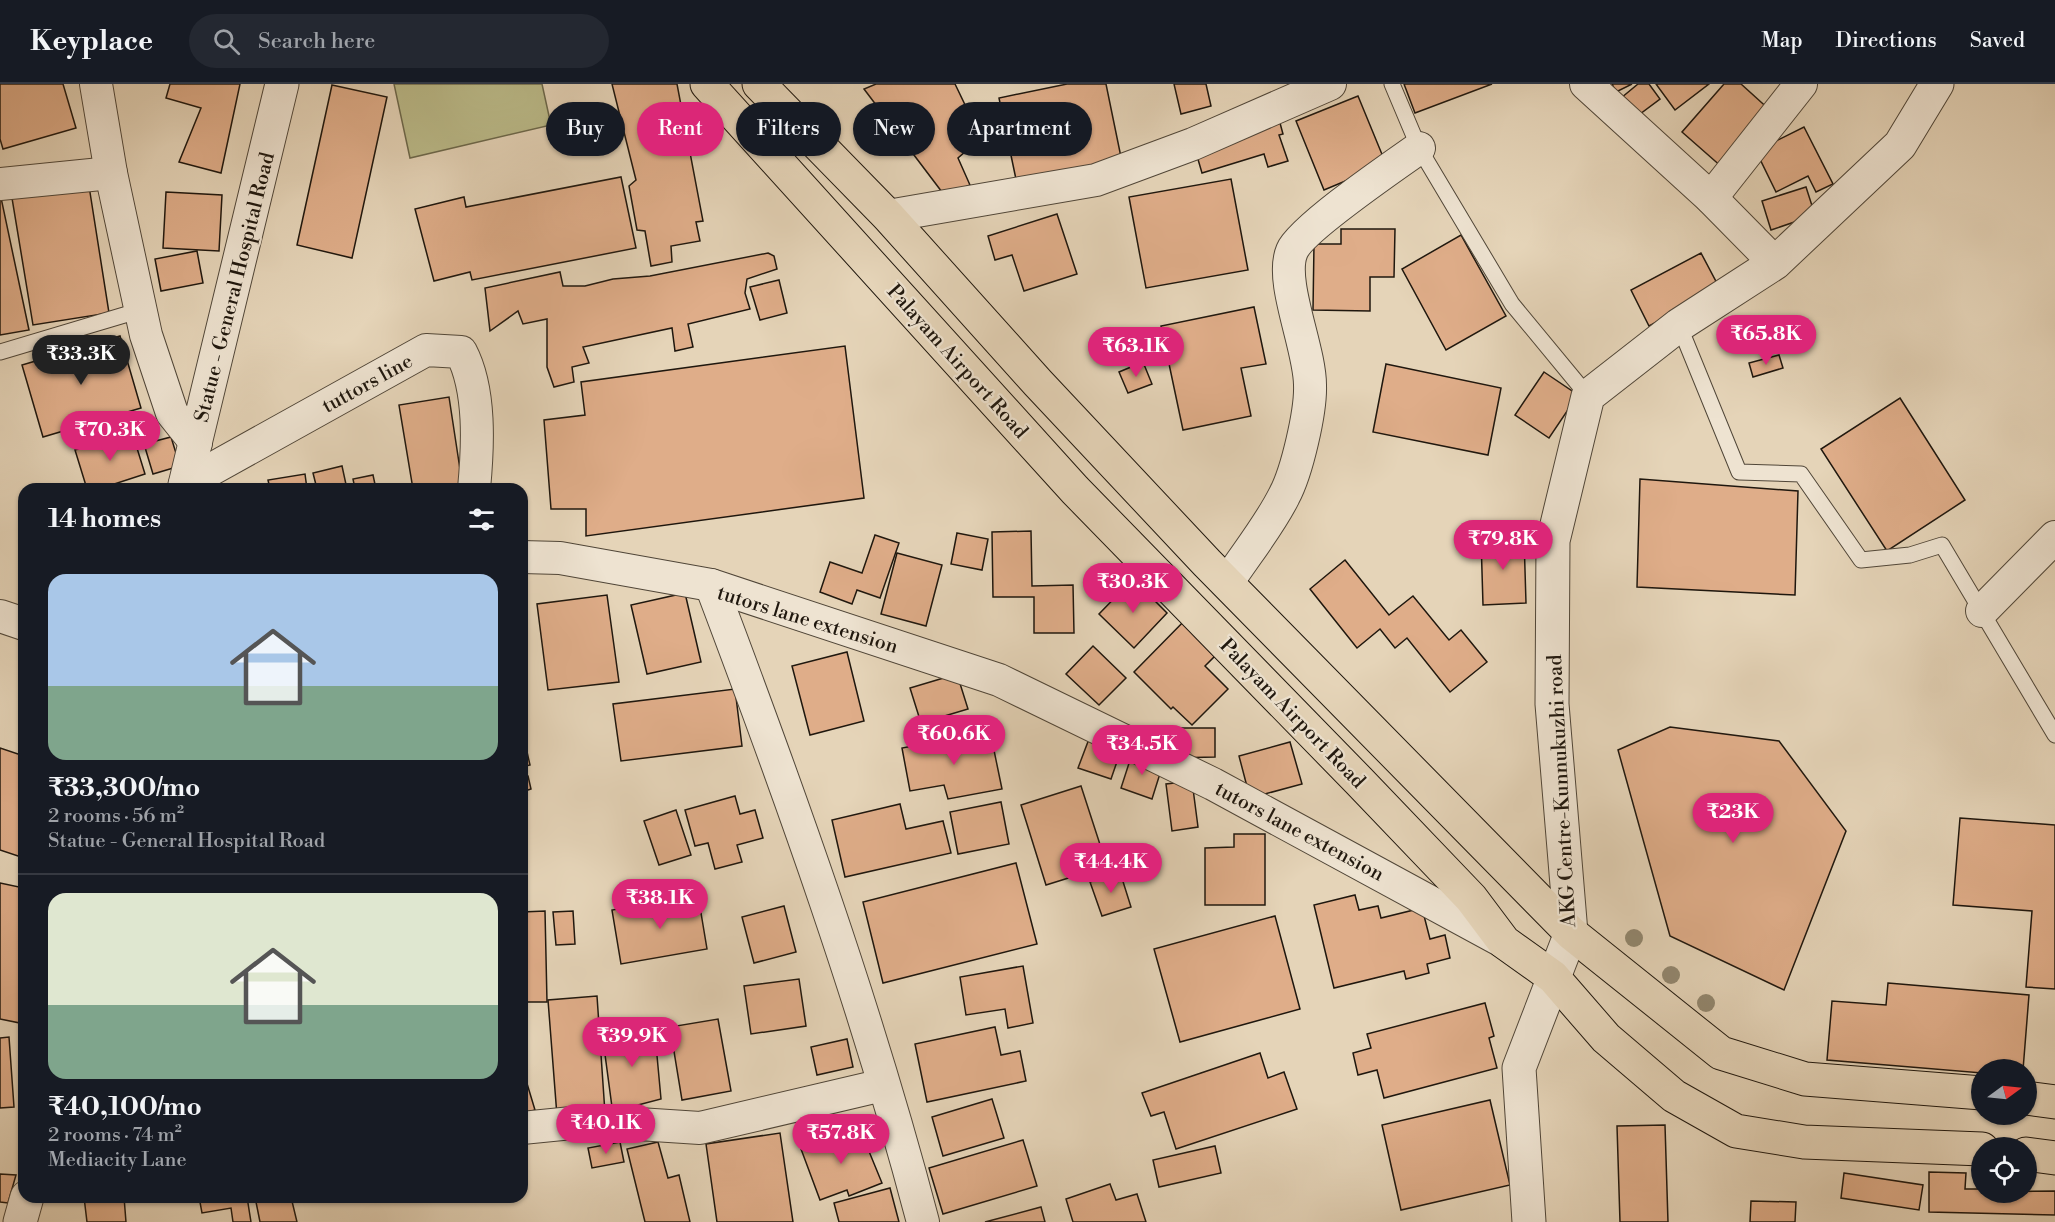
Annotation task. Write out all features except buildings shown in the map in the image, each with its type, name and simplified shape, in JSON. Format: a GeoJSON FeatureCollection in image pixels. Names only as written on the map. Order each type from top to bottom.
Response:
{"type":"FeatureCollection","features":[{"type":"Feature","properties":{"kind":"main road","name":"Palayam Airport Road"},"geometry":{"type":"LineString","coordinates":[[707,84],[1075,490],[1359,780],[1471,898],[1504,942],[1553,977],[1606,1038],[1666,1089],[1736,1131],[1804,1142],[1971,1149]]}},
{"type":"Feature","properties":{"kind":"main road"},"geometry":{"type":"LineString","coordinates":[[759,84],[888,216],[1038,383],[1227,583],[1571,933],[1721,1053],[1805,1079],[1971,1092]]}},
{"type":"Feature","properties":{"kind":"main road"},"geometry":{"type":"LineString","coordinates":[[2037,1100],[2055,1102]]}},
{"type":"Feature","properties":{"kind":"main road"},"geometry":{"type":"LineString","coordinates":[[2037,1156],[2055,1158]]}},
{"type":"Feature","properties":{"kind":"street"},"geometry":{"type":"LineString","coordinates":[[96,84],[111,173],[141,310],[172,413],[196,443]]}},
{"type":"Feature","properties":{"kind":"street","name":"Statue - General Hospital Road"},"geometry":{"type":"LineString","coordinates":[[186,483],[282,84]]}},
{"type":"Feature","properties":{"kind":"street"},"geometry":{"type":"LineString","coordinates":[[888,216],[1096,180],[1193,144],[1330,84]]}},
{"type":"Feature","properties":{"kind":"street"},"geometry":{"type":"LineString","coordinates":[[1586,84],[1712,198],[1775,263]]}},
{"type":"Feature","properties":{"kind":"street"},"geometry":{"type":"LineString","coordinates":[[1588,396],[1679,325],[1775,263],[1900,146],[1937,84]]}},
{"type":"Feature","properties":{"kind":"street"},"geometry":{"type":"LineString","coordinates":[[1712,198],[1795,86]]}},
{"type":"Feature","properties":{"kind":"street"},"geometry":{"type":"LineString","coordinates":[[1227,583],[1285,495],[1305,427],[1310,386],[1305,345],[1288,267],[1292,249],[1304,236],[1348,200],[1419,148]]}},
{"type":"Feature","properties":{"kind":"street"},"geometry":{"type":"LineString","coordinates":[[0,184],[111,173]]}},
{"type":"Feature","properties":{"kind":"street","name":"tuttors line"},"geometry":{"type":"LineString","coordinates":[[192,483],[426,350],[461,352],[470,369],[478,440],[474,483]]}},
{"type":"Feature","properties":{"kind":"street","name":"AKG Centre-Kunnukuzhi road"},"geometry":{"type":"LineString","coordinates":[[1529,1222],[1519,1068],[1571,933],[1552,704],[1553,541],[1588,396]]}},
{"type":"Feature","properties":{"kind":"street"},"geometry":{"type":"LineString","coordinates":[[1982,611],[2055,537]]}},
{"type":"Feature","properties":{"kind":"street"},"geometry":{"type":"LineString","coordinates":[[528,557],[560,558],[711,585]]}},
{"type":"Feature","properties":{"kind":"street","name":"tutors lane extension"},"geometry":{"type":"LineString","coordinates":[[711,585],[999,680],[1213,784],[1504,942]]}},
{"type":"Feature","properties":{"kind":"street","name":"tutors lane extension"},"geometry":{"type":"LineString","coordinates":[[711,585],[798,818],[883,1084],[923,1222]]}},
{"type":"Feature","properties":{"kind":"street"},"geometry":{"type":"LineString","coordinates":[[0,616],[18,622]]}},
{"type":"Feature","properties":{"kind":"street"},"geometry":{"type":"LineString","coordinates":[[528,1127],[592,1121],[700,1128],[883,1084]]}},
{"type":"Feature","properties":{"kind":"street"},"geometry":{"type":"LineString","coordinates":[[20,1222],[25,1203]]}},
{"type":"Feature","properties":{"kind":"lane"},"geometry":{"type":"LineString","coordinates":[[1392,84],[1419,148],[1512,304],[1588,396]]}},
{"type":"Feature","properties":{"kind":"lane"},"geometry":{"type":"LineString","coordinates":[[0,352],[141,310]]}},
{"type":"Feature","properties":{"kind":"lane"},"geometry":{"type":"LineString","coordinates":[[1679,325],[1739,472],[1801,474],[1862,560],[1910,555],[1942,545],[2055,735]]}},
{"type":"Feature","properties":{"kind":"green space"},"geometry":{"type":"Polygon","coordinates":[[[394,84],[542,84],[546,102],[546,126],[410,158],[394,84]]]}}]}
